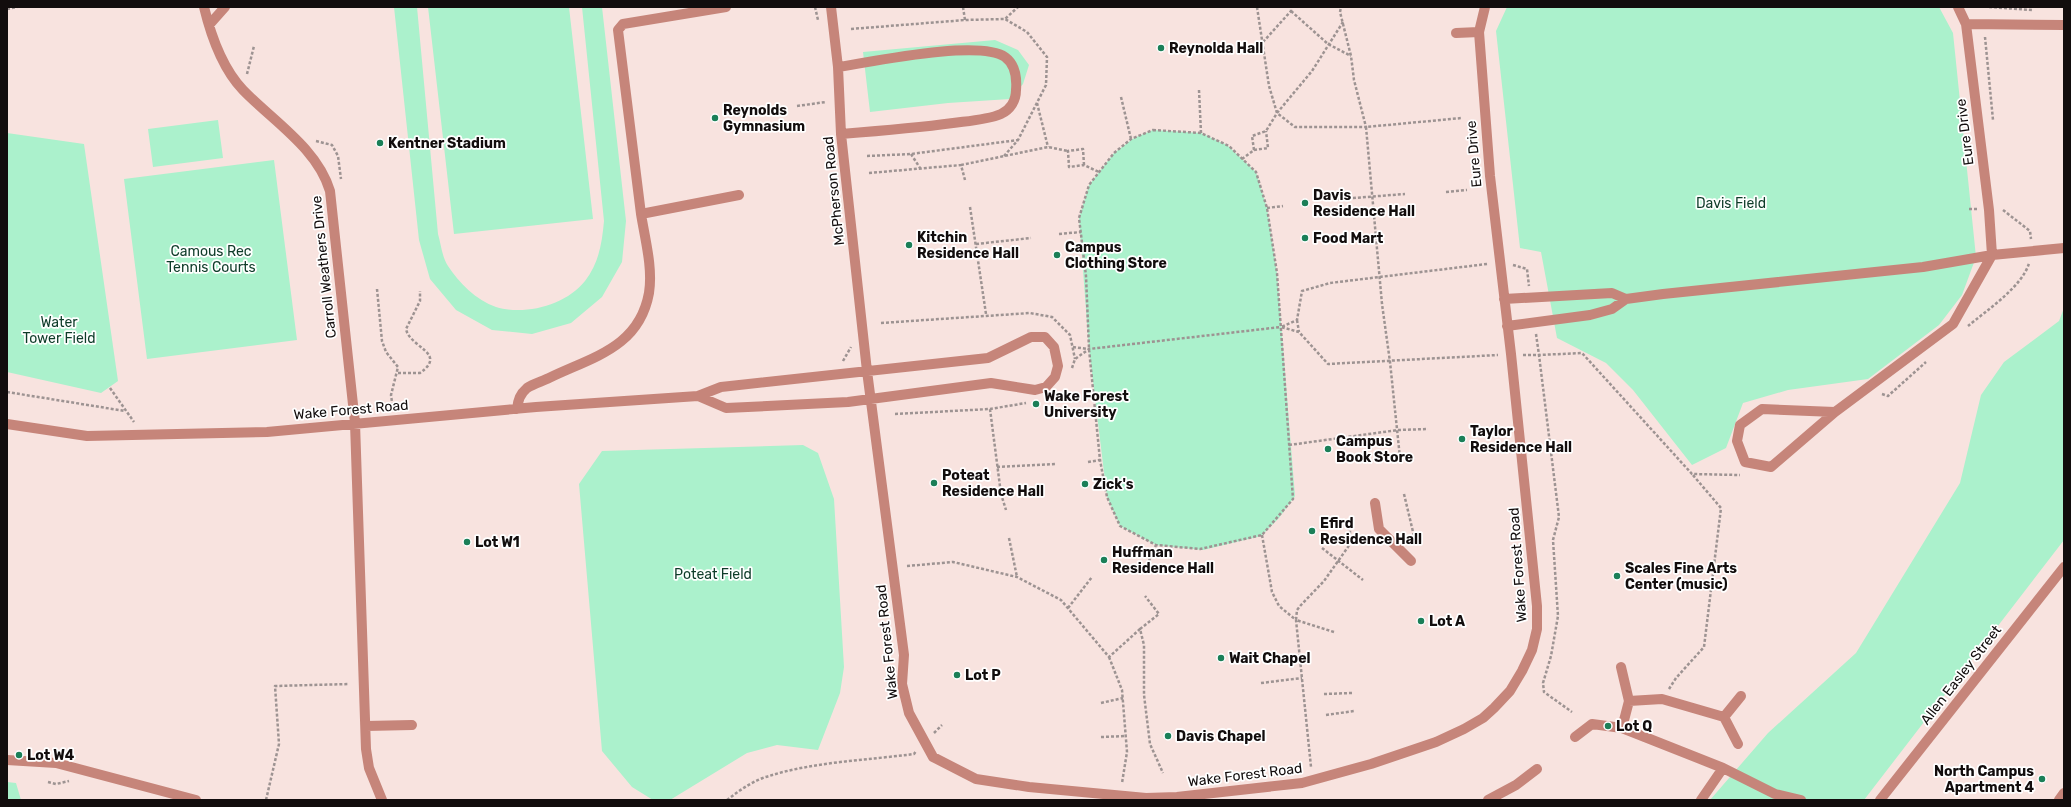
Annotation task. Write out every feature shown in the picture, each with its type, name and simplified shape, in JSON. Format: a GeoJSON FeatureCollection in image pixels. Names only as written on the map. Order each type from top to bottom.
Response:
{"type":"FeatureCollection","features":[{"type":"Feature","properties":{"kind":"street","name":"Carroll Weathers Drive"},"geometry":{"type":"LineString","coordinates":[[204,7],[209,25],[224,64],[239,85],[289,133],[315,162],[328,182],[355,423],[366,749],[369,768],[382,800]]}},
{"type":"Feature","properties":{"kind":"street"},"geometry":{"type":"LineString","coordinates":[[209,25],[225,7]]}},
{"type":"Feature","properties":{"kind":"street"},"geometry":{"type":"LineString","coordinates":[[517,409],[518,400],[528,387],[597,358],[620,343],[634,327],[641,314],[649,292],[648,265],[618,30],[623,24],[726,7]]}},
{"type":"Feature","properties":{"kind":"street","name":"McPherson Road"},"geometry":{"type":"LineString","coordinates":[[830,7],[838,67],[841,134],[867,371]]}},
{"type":"Feature","properties":{"kind":"street","name":"Eure Drive"},"geometry":{"type":"LineString","coordinates":[[1485,7],[1479,32],[1490,176],[1504,299]]}},
{"type":"Feature","properties":{"kind":"street","name":"Eure Drive"},"geometry":{"type":"LineString","coordinates":[[1958,7],[1966,24],[1989,210],[1992,255]]}},
{"type":"Feature","properties":{"kind":"street"},"geometry":{"type":"LineString","coordinates":[[1966,24],[2064,25]]}},
{"type":"Feature","properties":{"kind":"street"},"geometry":{"type":"LineString","coordinates":[[1456,33],[1479,32]]}},
{"type":"Feature","properties":{"kind":"street"},"geometry":{"type":"LineString","coordinates":[[838,67],[930,53],[984,50],[1001,55],[1011,63],[1016,82],[1016,96],[1012,105],[1008,110],[1000,115],[898,130],[841,134]]}},
{"type":"Feature","properties":{"kind":"street"},"geometry":{"type":"LineString","coordinates":[[641,214],[739,195]]}},
{"type":"Feature","properties":{"kind":"street"},"geometry":{"type":"LineString","coordinates":[[1504,299],[1531,299],[1612,293],[1626,299],[1923,268],[1992,255],[2064,248]]}},
{"type":"Feature","properties":{"kind":"street"},"geometry":{"type":"LineString","coordinates":[[1835,412],[1762,409],[1740,425],[1737,441],[1745,462],[1771,467],[1835,412],[1953,324],[1992,255]]}},
{"type":"Feature","properties":{"kind":"street","name":"Wake Forest Road"},"geometry":{"type":"LineString","coordinates":[[7,424],[87,436],[267,432],[517,409],[698,396],[721,387],[867,371],[904,655],[902,684],[909,713],[933,757],[976,779],[1029,787],[1146,798],[1177,797],[1302,783],[1371,764],[1436,742],[1464,729],[1483,718],[1510,691],[1532,650],[1536,629],[1537,606],[1504,299]]}},
{"type":"Feature","properties":{"kind":"street"},"geometry":{"type":"LineString","coordinates":[[1507,326],[1590,315],[1612,309],[1626,299]]}},
{"type":"Feature","properties":{"kind":"street"},"geometry":{"type":"LineString","coordinates":[[867,371],[988,358],[1031,337],[1045,338],[1054,347],[1057,356],[1058,366],[1055,377],[1046,387],[1035,390],[991,382],[892,395],[871,400]]}},
{"type":"Feature","properties":{"kind":"street","name":"Wake Forest Road"},"geometry":{"type":"LineString","coordinates":[[698,396],[726,408],[871,400]]}},
{"type":"Feature","properties":{"kind":"street"},"geometry":{"type":"LineString","coordinates":[[1375,503],[1379,529],[1411,561]]}},
{"type":"Feature","properties":{"kind":"street","name":"Allen Easley Street"},"geometry":{"type":"LineString","coordinates":[[1880,800],[2064,567]]}},
{"type":"Feature","properties":{"kind":"street"},"geometry":{"type":"LineString","coordinates":[[1621,666],[1629,701],[1622,728]]}},
{"type":"Feature","properties":{"kind":"street"},"geometry":{"type":"LineString","coordinates":[[1724,717],[1741,696]]}},
{"type":"Feature","properties":{"kind":"street"},"geometry":{"type":"LineString","coordinates":[[1629,701],[1662,699],[1724,717],[1738,744]]}},
{"type":"Feature","properties":{"kind":"street"},"geometry":{"type":"LineString","coordinates":[[1575,738],[1592,724],[1622,728],[1723,768],[1775,794],[1801,800]]}},
{"type":"Feature","properties":{"kind":"street"},"geometry":{"type":"LineString","coordinates":[[366,726],[412,725]]}},
{"type":"Feature","properties":{"kind":"street"},"geometry":{"type":"LineString","coordinates":[[7,760],[56,763],[196,800]]}},
{"type":"Feature","properties":{"kind":"street"},"geometry":{"type":"LineString","coordinates":[[1701,800],[1723,768]]}},
{"type":"Feature","properties":{"kind":"street"},"geometry":{"type":"LineString","coordinates":[[1488,800],[1516,786],[1537,769]]}},
{"type":"Feature","properties":{"kind":"street"},"geometry":{"type":"LineString","coordinates":[[2059,800],[2064,793]]}},
{"type":"Feature","properties":{"kind":"path"},"geometry":{"type":"LineString","coordinates":[[7,9],[17,7]]}},
{"type":"Feature","properties":{"kind":"path"},"geometry":{"type":"LineString","coordinates":[[963,7],[965,20]]}},
{"type":"Feature","properties":{"kind":"path"},"geometry":{"type":"LineString","coordinates":[[851,29],[965,20],[1005,19],[1018,7]]}},
{"type":"Feature","properties":{"kind":"path"},"geometry":{"type":"LineString","coordinates":[[1257,7],[1269,86],[1277,113],[1295,127],[1366,127],[1462,118]]}},
{"type":"Feature","properties":{"kind":"path"},"geometry":{"type":"LineString","coordinates":[[1263,42],[1291,11],[1291,7]]}},
{"type":"Feature","properties":{"kind":"path"},"geometry":{"type":"LineString","coordinates":[[1341,7],[1340,12],[1351,56],[1354,80],[1366,127],[1381,278],[1382,304],[1398,430],[1400,458]]}},
{"type":"Feature","properties":{"kind":"path"},"geometry":{"type":"LineString","coordinates":[[1989,7],[2034,10]]}},
{"type":"Feature","properties":{"kind":"path"},"geometry":{"type":"LineString","coordinates":[[1291,11],[1328,44],[1351,56]]}},
{"type":"Feature","properties":{"kind":"path"},"geometry":{"type":"LineString","coordinates":[[1242,158],[1254,150],[1268,148],[1266,131],[1277,113],[1312,71],[1343,22]]}},
{"type":"Feature","properties":{"kind":"path"},"geometry":{"type":"LineString","coordinates":[[248,76],[248,67],[254,46]]}},
{"type":"Feature","properties":{"kind":"path"},"geometry":{"type":"LineString","coordinates":[[1199,90],[1202,133]]}},
{"type":"Feature","properties":{"kind":"path"},"geometry":{"type":"LineString","coordinates":[[1121,96],[1131,139]]}},
{"type":"Feature","properties":{"kind":"path"},"geometry":{"type":"LineString","coordinates":[[798,106],[827,102]]}},
{"type":"Feature","properties":{"kind":"path"},"geometry":{"type":"LineString","coordinates":[[1037,102],[1048,147]]}},
{"type":"Feature","properties":{"kind":"path"},"geometry":{"type":"LineString","coordinates":[[1153,130],[1202,133],[1229,146],[1256,172],[1267,208],[1277,273],[1293,499],[1279,518],[1262,534],[1200,549],[1156,545],[1120,526],[1106,497],[1100,460],[1089,349],[1086,276],[1080,218],[1089,185],[1114,153],[1131,139],[1153,130]]}},
{"type":"Feature","properties":{"kind":"path"},"geometry":{"type":"LineString","coordinates":[[1254,150],[1252,136],[1266,131]]}},
{"type":"Feature","properties":{"kind":"path"},"geometry":{"type":"LineString","coordinates":[[310,139],[332,145],[338,156],[341,180]]}},
{"type":"Feature","properties":{"kind":"path"},"geometry":{"type":"LineString","coordinates":[[867,156],[911,154],[1018,140]]}},
{"type":"Feature","properties":{"kind":"path"},"geometry":{"type":"LineString","coordinates":[[869,172],[962,165],[1048,147],[1068,151],[1083,149],[1084,165]]}},
{"type":"Feature","properties":{"kind":"path"},"geometry":{"type":"LineString","coordinates":[[1068,151],[1069,167],[1084,165],[1099,172]]}},
{"type":"Feature","properties":{"kind":"path"},"geometry":{"type":"LineString","coordinates":[[911,154],[921,168]]}},
{"type":"Feature","properties":{"kind":"path"},"geometry":{"type":"LineString","coordinates":[[962,165],[965,180]]}},
{"type":"Feature","properties":{"kind":"path"},"geometry":{"type":"LineString","coordinates":[[1446,192],[1467,190]]}},
{"type":"Feature","properties":{"kind":"path"},"geometry":{"type":"LineString","coordinates":[[1328,200],[1405,194]]}},
{"type":"Feature","properties":{"kind":"path"},"geometry":{"type":"LineString","coordinates":[[1267,208],[1283,206]]}},
{"type":"Feature","properties":{"kind":"path"},"geometry":{"type":"LineString","coordinates":[[970,207],[986,314]]}},
{"type":"Feature","properties":{"kind":"path"},"geometry":{"type":"LineString","coordinates":[[1059,234],[1081,232]]}},
{"type":"Feature","properties":{"kind":"path"},"geometry":{"type":"LineString","coordinates":[[976,244],[1030,238]]}},
{"type":"Feature","properties":{"kind":"path"},"geometry":{"type":"LineString","coordinates":[[1298,332],[1297,320],[1302,291],[1330,283],[1381,278],[1500,262],[1527,269],[1531,299]]}},
{"type":"Feature","properties":{"kind":"path"},"geometry":{"type":"LineString","coordinates":[[377,289],[382,342],[386,352],[396,363],[398,373],[391,395],[394,413]]}},
{"type":"Feature","properties":{"kind":"path"},"geometry":{"type":"LineString","coordinates":[[398,373],[420,373],[429,365],[430,359],[428,353],[409,339],[406,329],[420,301],[420,292]]}},
{"type":"Feature","properties":{"kind":"path"},"geometry":{"type":"LineString","coordinates":[[881,323],[925,321],[986,314],[1030,313],[1052,317],[1070,335],[1075,359],[1070,373]]}},
{"type":"Feature","properties":{"kind":"path"},"geometry":{"type":"LineString","coordinates":[[1073,347],[1089,349],[1281,327],[1297,320]]}},
{"type":"Feature","properties":{"kind":"path"},"geometry":{"type":"LineString","coordinates":[[1534,323],[1559,517],[1553,540],[1558,616],[1551,656],[1543,683],[1544,692],[1572,712]]}},
{"type":"Feature","properties":{"kind":"path"},"geometry":{"type":"LineString","coordinates":[[1281,327],[1298,332],[1328,364],[1390,362],[1511,354],[1539,355],[1582,353],[1721,508],[1704,647],[1676,678],[1662,699]]}},
{"type":"Feature","properties":{"kind":"path"},"geometry":{"type":"LineString","coordinates":[[1075,359],[1089,349]]}},
{"type":"Feature","properties":{"kind":"path"},"geometry":{"type":"LineString","coordinates":[[110,388],[134,422],[144,425],[146,435]]}},
{"type":"Feature","properties":{"kind":"path"},"geometry":{"type":"LineString","coordinates":[[7,392],[125,411]]}},
{"type":"Feature","properties":{"kind":"path"},"geometry":{"type":"LineString","coordinates":[[895,414],[990,409],[1033,402]]}},
{"type":"Feature","properties":{"kind":"path"},"geometry":{"type":"LineString","coordinates":[[990,409],[1001,494],[1006,510]]}},
{"type":"Feature","properties":{"kind":"path"},"geometry":{"type":"LineString","coordinates":[[1289,445],[1398,430],[1428,428]]}},
{"type":"Feature","properties":{"kind":"path"},"geometry":{"type":"LineString","coordinates":[[1088,462],[1100,460]]}},
{"type":"Feature","properties":{"kind":"path"},"geometry":{"type":"LineString","coordinates":[[1692,474],[1744,475],[1745,462]]}},
{"type":"Feature","properties":{"kind":"path"},"geometry":{"type":"LineString","coordinates":[[997,467],[1056,464]]}},
{"type":"Feature","properties":{"kind":"path"},"geometry":{"type":"LineString","coordinates":[[1404,494],[1414,536]]}},
{"type":"Feature","properties":{"kind":"path"},"geometry":{"type":"LineString","coordinates":[[1311,769],[1296,620],[1298,610],[1301,605],[1324,581],[1350,543],[1350,530],[1345,526]]}},
{"type":"Feature","properties":{"kind":"path"},"geometry":{"type":"LineString","coordinates":[[1262,534],[1272,592],[1279,606],[1296,620],[1334,632]]}},
{"type":"Feature","properties":{"kind":"path"},"geometry":{"type":"LineString","coordinates":[[1009,538],[1017,577]]}},
{"type":"Feature","properties":{"kind":"path"},"geometry":{"type":"LineString","coordinates":[[1145,570],[1156,545]]}},
{"type":"Feature","properties":{"kind":"path"},"geometry":{"type":"LineString","coordinates":[[1322,548],[1363,580]]}},
{"type":"Feature","properties":{"kind":"path"},"geometry":{"type":"LineString","coordinates":[[906,566],[953,562],[1017,577],[1061,600],[1109,657],[1122,690],[1127,752],[1122,772]]}},
{"type":"Feature","properties":{"kind":"path"},"geometry":{"type":"LineString","coordinates":[[1068,608],[1092,577]]}},
{"type":"Feature","properties":{"kind":"path"},"geometry":{"type":"LineString","coordinates":[[1109,657],[1159,614],[1146,596]]}},
{"type":"Feature","properties":{"kind":"path"},"geometry":{"type":"LineString","coordinates":[[1140,629],[1144,645],[1144,695],[1150,744],[1164,772]]}},
{"type":"Feature","properties":{"kind":"path"},"geometry":{"type":"LineString","coordinates":[[1261,682],[1302,678]]}},
{"type":"Feature","properties":{"kind":"path"},"geometry":{"type":"LineString","coordinates":[[266,800],[279,744],[275,686],[349,684]]}},
{"type":"Feature","properties":{"kind":"path"},"geometry":{"type":"LineString","coordinates":[[1324,694],[1352,693]]}},
{"type":"Feature","properties":{"kind":"path"},"geometry":{"type":"LineString","coordinates":[[1101,703],[1123,698]]}},
{"type":"Feature","properties":{"kind":"path"},"geometry":{"type":"LineString","coordinates":[[1326,715],[1354,711]]}},
{"type":"Feature","properties":{"kind":"path"},"geometry":{"type":"LineString","coordinates":[[727,800],[744,788],[768,776],[796,769],[914,754],[942,725]]}},
{"type":"Feature","properties":{"kind":"path"},"geometry":{"type":"LineString","coordinates":[[1101,737],[1126,736]]}},
{"type":"Feature","properties":{"kind":"shaded area","name":"Wake Forest University"},"geometry":{"type":"Polygon","coordinates":[[[7,7],[2064,7],[2064,800],[7,800],[7,7]]]}},
{"type":"Feature","properties":{"kind":"green space"},"geometry":{"type":"Polygon","coordinates":[[[394,7],[417,7],[438,234],[444,259],[457,279],[482,300],[496,307],[519,310],[544,306],[567,296],[585,281],[597,260],[604,221],[582,7],[602,7],[626,221],[622,262],[602,297],[571,323],[532,334],[492,330],[456,310],[430,279],[419,240],[394,7]]]}},
{"type":"Feature","properties":{"kind":"green space"},"geometry":{"type":"Polygon","coordinates":[[[428,7],[569,7],[593,219],[454,234],[428,7]]]}},
{"type":"Feature","properties":{"kind":"green space","name":"Davis Field"},"geometry":{"type":"Polygon","coordinates":[[[1507,7],[1939,7],[1953,33],[1976,257],[1962,295],[1939,325],[1868,379],[1788,390],[1743,403],[1726,448],[1692,465],[1633,390],[1606,363],[1557,338],[1541,252],[1520,248],[1496,31],[1507,7]]]}},
{"type":"Feature","properties":{"kind":"green space"},"geometry":{"type":"Polygon","coordinates":[[[995,40],[1018,50],[1029,65],[1023,84],[1010,99],[948,103],[870,112],[863,52],[995,40]]]}},
{"type":"Feature","properties":{"kind":"green space"},"geometry":{"type":"Polygon","coordinates":[[[218,120],[223,158],[153,167],[148,129],[218,120]]]}},
{"type":"Feature","properties":{"kind":"green space"},"geometry":{"type":"Polygon","coordinates":[[[1153,130],[1201,133],[1227,145],[1256,172],[1267,208],[1277,273],[1295,496],[1279,518],[1261,536],[1203,550],[1156,545],[1120,526],[1107,497],[1089,349],[1079,218],[1089,185],[1114,153],[1134,138],[1153,130]]]}},
{"type":"Feature","properties":{"kind":"green space","name":"Water Tower Field"},"geometry":{"type":"Polygon","coordinates":[[[7,133],[84,144],[118,381],[101,393],[7,372],[7,133]]]}},
{"type":"Feature","properties":{"kind":"green space","name":"Camous Rec Tennis Courts"},"geometry":{"type":"Polygon","coordinates":[[[274,160],[297,340],[147,359],[124,179],[274,160]]]}},
{"type":"Feature","properties":{"kind":"green space"},"geometry":{"type":"Polygon","coordinates":[[[2064,308],[2064,540],[1864,800],[1710,800],[1768,733],[1856,653],[1960,483],[1981,395],[2004,362],[2059,321],[2064,308]]]}},
{"type":"Feature","properties":{"kind":"green space","name":"Poteat Field"},"geometry":{"type":"Polygon","coordinates":[[[803,445],[818,453],[834,499],[844,667],[840,693],[818,750],[777,745],[747,753],[670,800],[653,800],[632,787],[602,751],[579,484],[602,451],[803,445]]]}},
{"type":"Feature","properties":{"kind":"green space"},"geometry":{"type":"Polygon","coordinates":[[[7,782],[16,783],[21,800],[7,800],[7,782]]]}},
{"type":"Feature","properties":{"kind":"place","name":"Reynolda Hall"},"geometry":{"type":"Point","coordinates":[1161,48]}},
{"type":"Feature","properties":{"kind":"place","name":"Reynolds Gymnasium"},"geometry":{"type":"Point","coordinates":[715,118]}},
{"type":"Feature","properties":{"kind":"place","name":"Kentner Stadium"},"geometry":{"type":"Point","coordinates":[380,143]}},
{"type":"Feature","properties":{"kind":"place","name":"Davis Residence Hall"},"geometry":{"type":"Point","coordinates":[1305,203]}},
{"type":"Feature","properties":{"kind":"place","name":"Food Mart"},"geometry":{"type":"Point","coordinates":[1305,238]}},
{"type":"Feature","properties":{"kind":"place","name":"Kitchin Residence Hall"},"geometry":{"type":"Point","coordinates":[909,245]}},
{"type":"Feature","properties":{"kind":"place","name":"Campus Clothing Store"},"geometry":{"type":"Point","coordinates":[1057,255]}},
{"type":"Feature","properties":{"kind":"place","name":"Wake Forest University"},"geometry":{"type":"Point","coordinates":[1036,404]}},
{"type":"Feature","properties":{"kind":"place","name":"Taylor Residence Hall"},"geometry":{"type":"Point","coordinates":[1462,439]}},
{"type":"Feature","properties":{"kind":"place","name":"Campus Book Store"},"geometry":{"type":"Point","coordinates":[1328,449]}},
{"type":"Feature","properties":{"kind":"place","name":"Poteat Residence Hall"},"geometry":{"type":"Point","coordinates":[934,483]}},
{"type":"Feature","properties":{"kind":"place","name":"Zick's"},"geometry":{"type":"Point","coordinates":[1085,484]}},
{"type":"Feature","properties":{"kind":"place","name":"Efird Residence Hall"},"geometry":{"type":"Point","coordinates":[1312,531]}},
{"type":"Feature","properties":{"kind":"place","name":"Lot W1"},"geometry":{"type":"Point","coordinates":[467,542]}},
{"type":"Feature","properties":{"kind":"place","name":"Huffman Residence Hall"},"geometry":{"type":"Point","coordinates":[1104,560]}},
{"type":"Feature","properties":{"kind":"place","name":"Scales Fine Arts Center (music)"},"geometry":{"type":"Point","coordinates":[1617,576]}},
{"type":"Feature","properties":{"kind":"place","name":"Lot A"},"geometry":{"type":"Point","coordinates":[1421,621]}},
{"type":"Feature","properties":{"kind":"place","name":"Wait Chapel"},"geometry":{"type":"Point","coordinates":[1221,658]}},
{"type":"Feature","properties":{"kind":"place","name":"Lot P"},"geometry":{"type":"Point","coordinates":[957,675]}},
{"type":"Feature","properties":{"kind":"place","name":"Lot Q"},"geometry":{"type":"Point","coordinates":[1608,726]}},
{"type":"Feature","properties":{"kind":"place","name":"Davis Chapel"},"geometry":{"type":"Point","coordinates":[1168,736]}},
{"type":"Feature","properties":{"kind":"place","name":"Lot W4"},"geometry":{"type":"Point","coordinates":[19,755]}},
{"type":"Feature","properties":{"kind":"place","name":"North Campus Apartment 4"},"geometry":{"type":"Point","coordinates":[2042,779]}}]}
